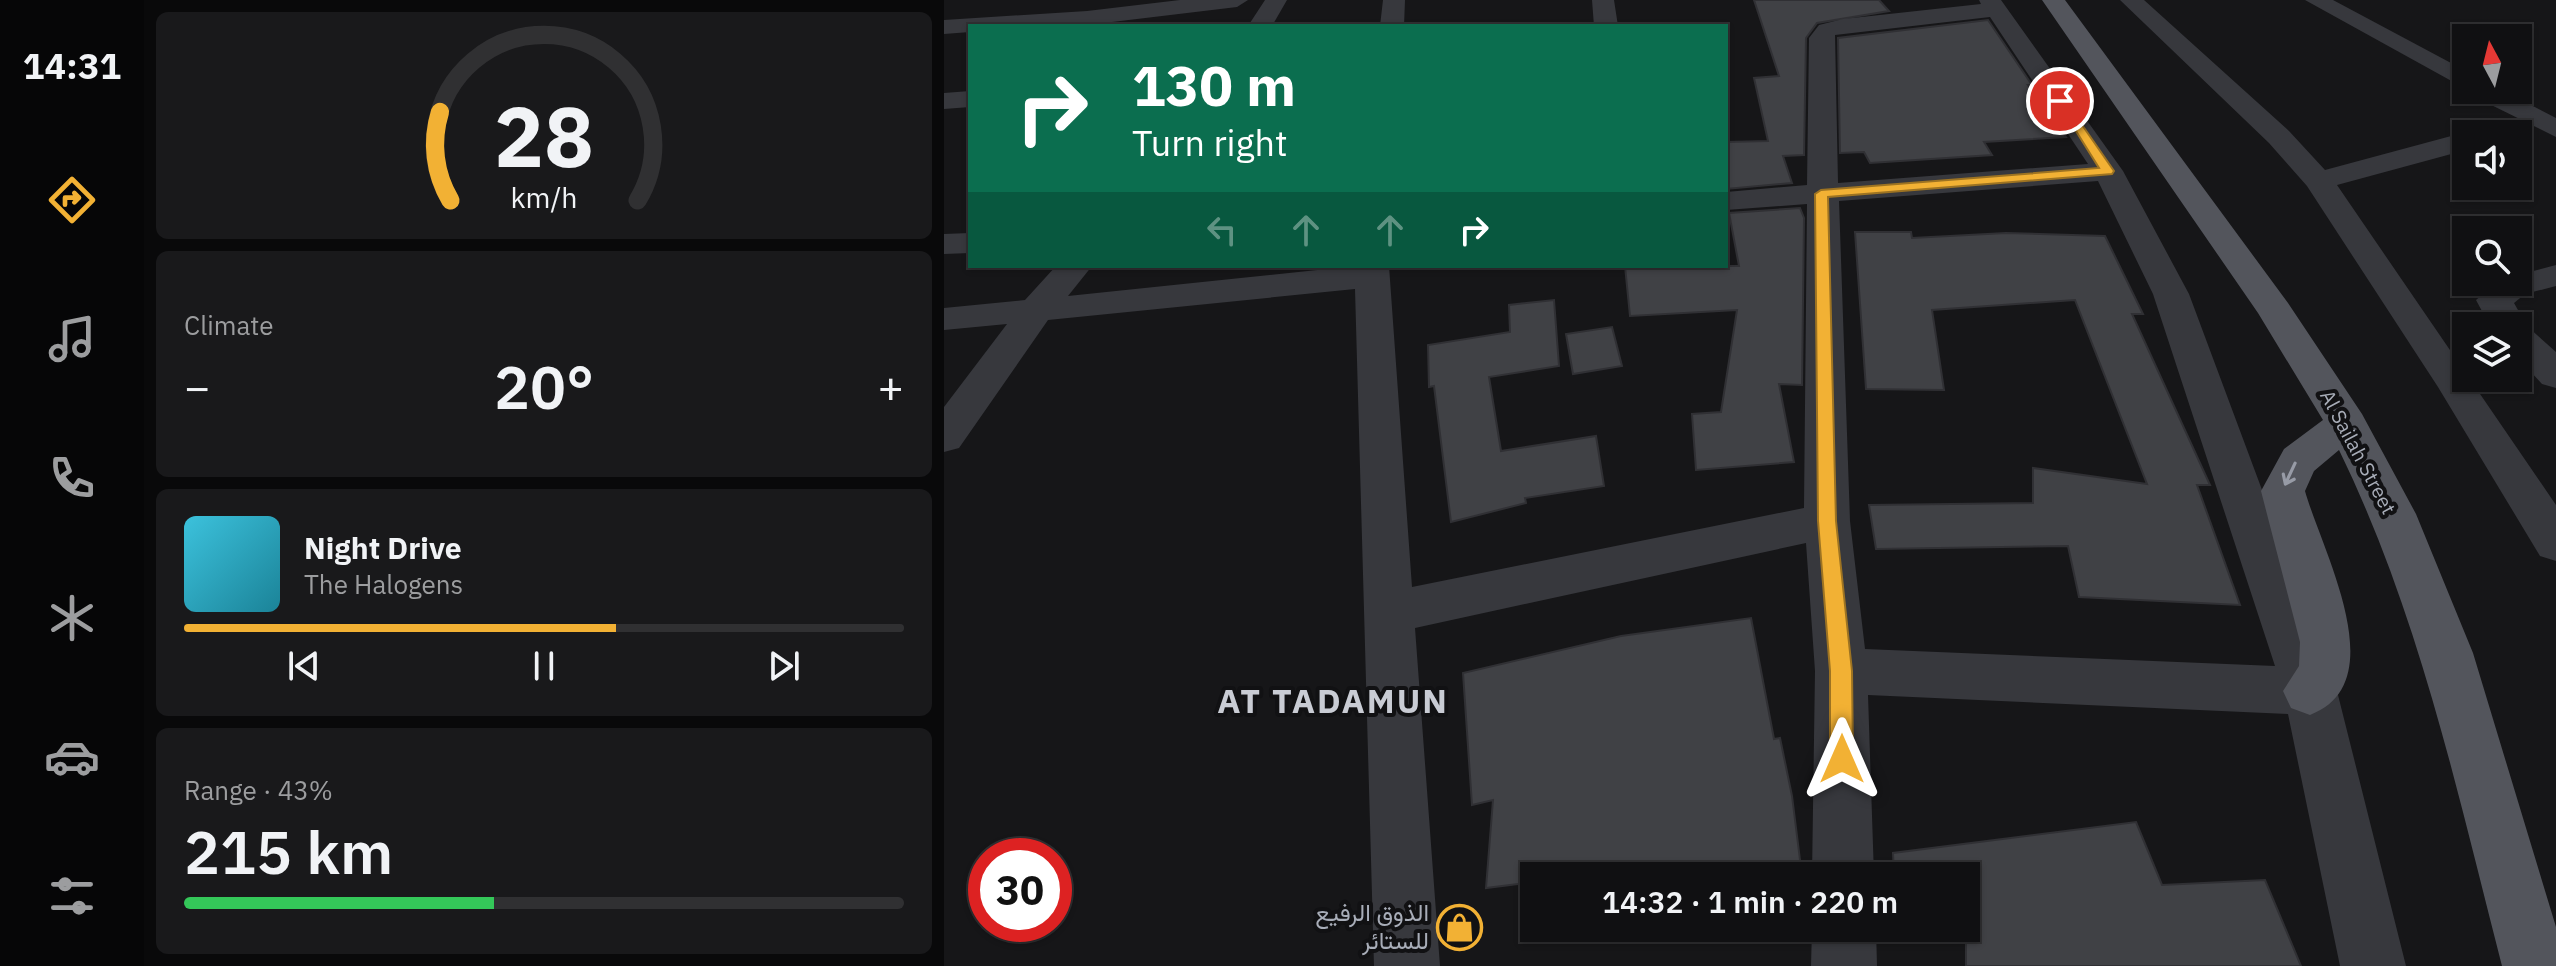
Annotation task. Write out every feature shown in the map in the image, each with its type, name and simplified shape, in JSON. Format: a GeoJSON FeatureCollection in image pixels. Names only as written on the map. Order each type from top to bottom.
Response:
{"type":"FeatureCollection","features":[{"type":"Feature","properties":{"kind":"main road","name":"Al Sailah Street"},"geometry":{"type":"LineString","coordinates":[[2053,1],[2219,228],[2347,424],[2393,514],[2447,653],[2535,966]]}},
{"type":"Feature","properties":{"kind":"main road"},"geometry":{"type":"LineString","coordinates":[[2310,691],[2320,683],[2327,662],[2324,636],[2283,491],[2286,474],[2297,460],[2347,424]]}},
{"type":"Feature","properties":{"kind":"main road"},"geometry":{"type":"LineString","coordinates":[[2510,880],[2556,918]]}},
{"type":"Feature","properties":{"kind":"street"},"geometry":{"type":"LineString","coordinates":[[1029,24],[1085,22],[1237,0]]}},
{"type":"Feature","properties":{"kind":"street"},"geometry":{"type":"LineString","coordinates":[[1261,24],[1276,0]]}},
{"type":"Feature","properties":{"kind":"street"},"geometry":{"type":"LineString","coordinates":[[1392,24],[1394,0]]}},
{"type":"Feature","properties":{"kind":"street"},"geometry":{"type":"LineString","coordinates":[[1603,0],[1606,24]]}},
{"type":"Feature","properties":{"kind":"street"},"geometry":{"type":"LineString","coordinates":[[2131,0],[2279,137],[2319,181],[2454,381],[2556,543]]}},
{"type":"Feature","properties":{"kind":"street"},"geometry":{"type":"LineString","coordinates":[[2316,0],[2452,73]]}},
{"type":"Feature","properties":{"kind":"street"},"geometry":{"type":"LineString","coordinates":[[1843,862],[1841,671],[1827,521],[1821,38],[1827,30],[1993,4],[2108,171],[2132,212],[2171,294],[2310,691],[2373,966]]}},
{"type":"Feature","properties":{"kind":"street"},"geometry":{"type":"LineString","coordinates":[[944,27],[968,26]]}},
{"type":"Feature","properties":{"kind":"street"},"geometry":{"type":"LineString","coordinates":[[944,101],[968,99]]}},
{"type":"Feature","properties":{"kind":"street"},"geometry":{"type":"LineString","coordinates":[[2512,104],[2551,122]]}},
{"type":"Feature","properties":{"kind":"street"},"geometry":{"type":"LineString","coordinates":[[2319,181],[2452,145]]}},
{"type":"Feature","properties":{"kind":"street"},"geometry":{"type":"LineString","coordinates":[[1728,201],[2108,171]]}},
{"type":"Feature","properties":{"kind":"street"},"geometry":{"type":"LineString","coordinates":[[944,244],[968,243]]}},
{"type":"Feature","properties":{"kind":"street"},"geometry":{"type":"LineString","coordinates":[[944,437],[1037,309],[1073,268]]}},
{"type":"Feature","properties":{"kind":"street"},"geometry":{"type":"LineString","coordinates":[[944,319],[1372,272],[1392,612],[1407,966]]}},
{"type":"Feature","properties":{"kind":"street"},"geometry":{"type":"LineString","coordinates":[[2501,312],[2494,300],[2513,287],[2556,275]]}},
{"type":"Feature","properties":{"kind":"street"},"geometry":{"type":"LineString","coordinates":[[2532,350],[2556,375]]}},
{"type":"Feature","properties":{"kind":"street"},"geometry":{"type":"LineString","coordinates":[[1392,612],[1827,521]]}},
{"type":"Feature","properties":{"kind":"street"},"geometry":{"type":"LineString","coordinates":[[1841,671],[2310,691]]}},
{"type":"Feature","properties":{"kind":"street"},"geometry":{"type":"LineString","coordinates":[[1844,942],[1844,966]]}},
{"type":"Feature","properties":{"kind":"building"},"geometry":{"type":"Polygon","coordinates":[[[1754,0],[1879,0],[1889,11],[1817,23],[1806,38],[1804,155],[1783,156],[1792,183],[1728,189],[1728,142],[1768,141],[1754,78],[1779,76],[1754,0]]]}},
{"type":"Feature","properties":{"kind":"building"},"geometry":{"type":"Polygon","coordinates":[[[1988,20],[2032,85],[2028,85],[2066,137],[1984,142],[1992,155],[1870,163],[1864,152],[1840,153],[1838,38],[1988,20]]]}},
{"type":"Feature","properties":{"kind":"building"},"geometry":{"type":"Polygon","coordinates":[[[1800,208],[1804,218],[1802,385],[1779,384],[1794,462],[1696,470],[1692,414],[1721,412],[1737,310],[1630,316],[1625,268],[1739,266],[1729,213],[1800,208]]]}},
{"type":"Feature","properties":{"kind":"building"},"geometry":{"type":"Polygon","coordinates":[[[1855,232],[1911,232],[1912,238],[2006,233],[2105,236],[2143,314],[2132,314],[2210,485],[2197,485],[2240,605],[2079,597],[2068,546],[1876,549],[1869,505],[2033,503],[2033,468],[2147,484],[2075,300],[1932,310],[1944,390],[1866,389],[1855,232]]]}},
{"type":"Feature","properties":{"kind":"building"},"geometry":{"type":"Polygon","coordinates":[[[1554,300],[1559,366],[1489,377],[1501,451],[1596,436],[1604,486],[1525,498],[1526,503],[1451,522],[1434,386],[1429,387],[1428,345],[1510,332],[1509,305],[1554,300]]]}},
{"type":"Feature","properties":{"kind":"building"},"geometry":{"type":"Polygon","coordinates":[[[1612,327],[1622,366],[1573,374],[1566,334],[1612,327]]]}},
{"type":"Feature","properties":{"kind":"building"},"geometry":{"type":"Polygon","coordinates":[[[1751,618],[1774,739],[1780,738],[1792,796],[1800,862],[1520,862],[1520,884],[1486,888],[1493,800],[1472,805],[1463,673],[1621,636],[1751,618]]]}},
{"type":"Feature","properties":{"kind":"building"},"geometry":{"type":"Polygon","coordinates":[[[2136,822],[2162,885],[2265,880],[2301,966],[1966,966],[1966,942],[1980,942],[1980,862],[1893,862],[1893,853],[2136,822]]]}},
{"type":"Feature","properties":{"kind":"place","name":"الذوق الرفيع للستائر"},"geometry":{"type":"Point","coordinates":[1460,927]}},
{"type":"Feature","properties":{"kind":"district","name":"AT TADAMUN"},"geometry":{"type":"Point","coordinates":[1333,701]}},
{"type":"Feature","properties":{"kind":"route"},"geometry":{"type":"LineString","coordinates":[[1842,759],[1841,671],[1827,521],[1821,194],[2108,171],[2060,101]]}}]}
